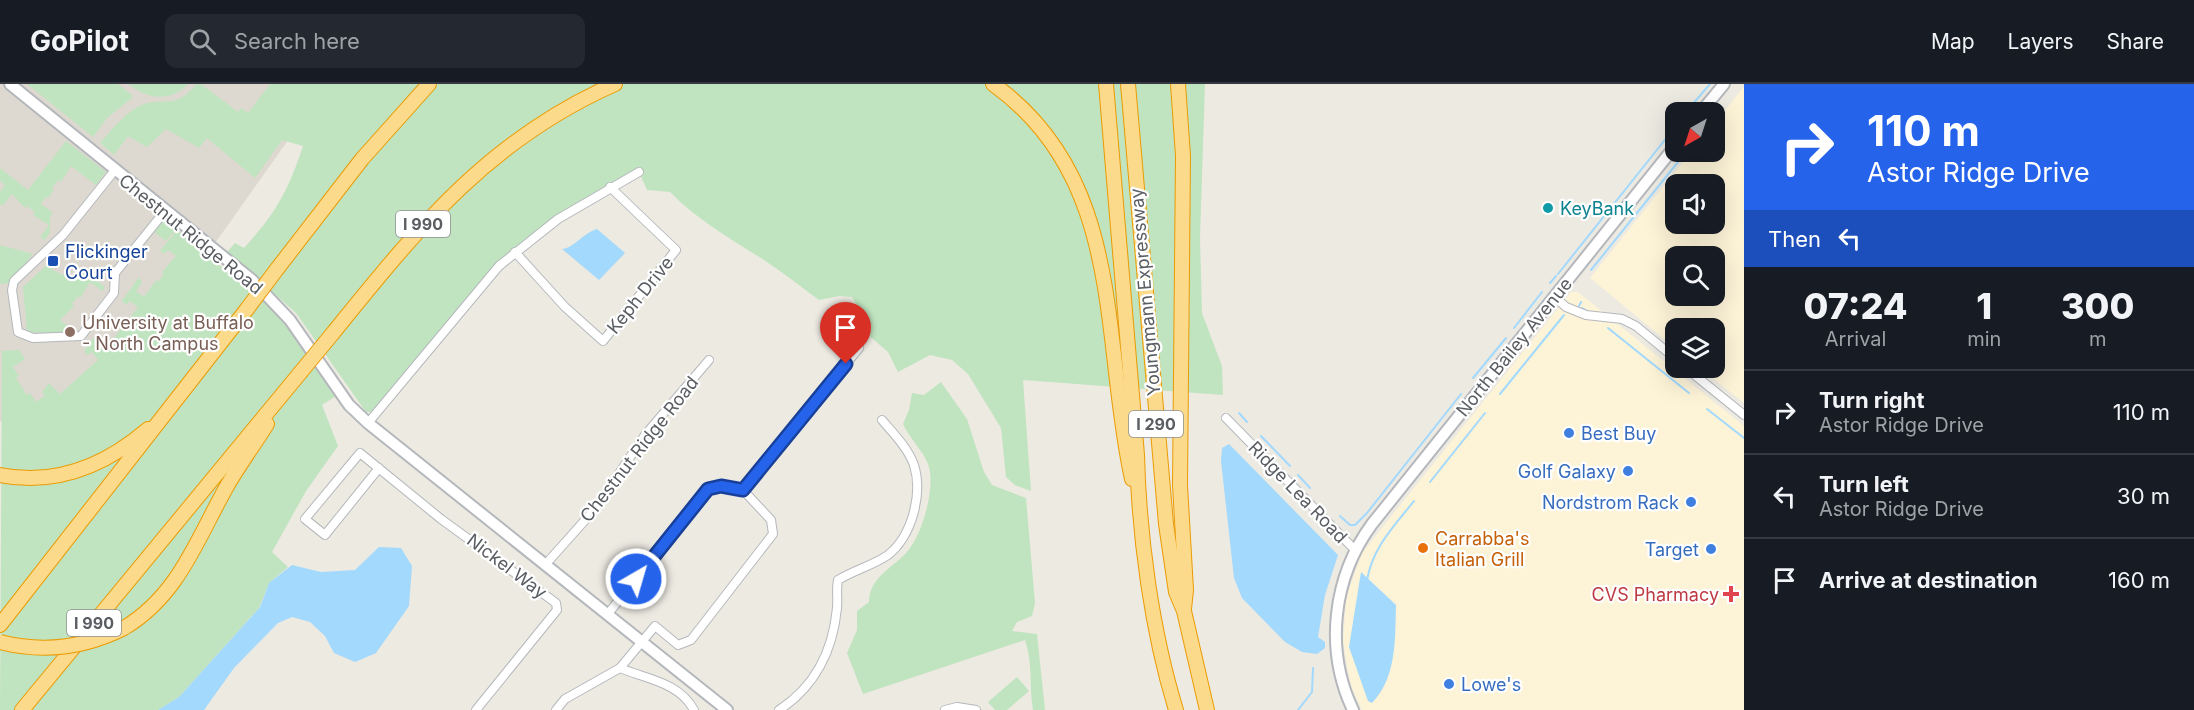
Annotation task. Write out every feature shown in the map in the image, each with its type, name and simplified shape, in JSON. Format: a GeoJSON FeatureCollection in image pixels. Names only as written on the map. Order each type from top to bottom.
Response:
{"type":"FeatureCollection","features":[{"type":"Feature","properties":{"kind":"highway"},"geometry":{"type":"LineString","coordinates":[[0,625],[170,410],[362,159],[429,84]]}},
{"type":"Feature","properties":{"kind":"highway","name":"I 990"},"geometry":{"type":"LineString","coordinates":[[22,710],[424,223],[475,172],[542,123],[615,84]]}},
{"type":"Feature","properties":{"kind":"highway"},"geometry":{"type":"LineString","coordinates":[[993,84],[1028,113],[1053,142],[1073,176],[1088,211],[1106,292],[1126,456],[1138,509]]}},
{"type":"Feature","properties":{"kind":"highway","name":"Youngmann Expressway"},"geometry":{"type":"LineString","coordinates":[[1106,84],[1137,455],[1138,509],[1167,682],[1176,710]]}},
{"type":"Feature","properties":{"kind":"highway","name":"Youngmann Expressway"},"geometry":{"type":"LineString","coordinates":[[1128,84],[1165,510],[1176,592],[1184,611],[1207,710]]}},
{"type":"Feature","properties":{"kind":"highway"},"geometry":{"type":"LineString","coordinates":[[1178,84],[1183,156],[1180,494],[1186,590],[1184,611]]}},
{"type":"Feature","properties":{"kind":"highway"},"geometry":{"type":"LineString","coordinates":[[0,642],[34,648],[61,648],[92,642],[124,628],[154,607],[178,578],[228,484],[290,387]]}},
{"type":"Feature","properties":{"kind":"highway"},"geometry":{"type":"LineString","coordinates":[[0,475],[45,477],[85,468],[125,448],[170,410]]}},
{"type":"Feature","properties":{"kind":"street","name":"Chestnut Ridge Road"},"geometry":{"type":"LineString","coordinates":[[10,84],[252,280],[283,312],[349,405],[368,423],[727,710]]}},
{"type":"Feature","properties":{"kind":"street"},"geometry":{"type":"LineString","coordinates":[[1709,102],[1724,84]]}},
{"type":"Feature","properties":{"kind":"street","name":"North Bailey Avenue"},"geometry":{"type":"LineString","coordinates":[[1354,550],[1372,524],[1665,159]]}},
{"type":"Feature","properties":{"kind":"street"},"geometry":{"type":"LineString","coordinates":[[115,170],[63,235],[14,281],[12,290],[18,332],[33,338],[75,337],[83,334],[114,293],[115,273],[165,211]]}},
{"type":"Feature","properties":{"kind":"street"},"geometry":{"type":"LineString","coordinates":[[368,423],[478,289],[515,252],[558,219],[639,172]]}},
{"type":"Feature","properties":{"kind":"street","name":"Keph Drive"},"geometry":{"type":"LineString","coordinates":[[515,252],[565,307],[603,341],[676,250],[610,187]]}},
{"type":"Feature","properties":{"kind":"street"},"geometry":{"type":"LineString","coordinates":[[1555,297],[1566,307],[1586,315],[1622,319],[1636,326],[1665,350]]}},
{"type":"Feature","properties":{"kind":"street"},"geometry":{"type":"LineString","coordinates":[[743,490],[859,348]]}},
{"type":"Feature","properties":{"kind":"street","name":"Chestnut Ridge Road"},"geometry":{"type":"LineString","coordinates":[[545,565],[596,509],[645,435],[709,360]]}},
{"type":"Feature","properties":{"kind":"street"},"geometry":{"type":"LineString","coordinates":[[1698,378],[1744,415]]}},
{"type":"Feature","properties":{"kind":"street","name":"Ridge Lea Road"},"geometry":{"type":"LineString","coordinates":[[1226,418],[1354,550],[1339,599],[1336,641],[1342,680],[1353,710]]}},
{"type":"Feature","properties":{"kind":"street"},"geometry":{"type":"LineString","coordinates":[[779,710],[796,699],[821,666],[832,639],[838,580],[890,553],[906,533],[914,513],[918,485],[914,464],[900,441],[882,420]]}},
{"type":"Feature","properties":{"kind":"street","name":"Nickel Way"},"geometry":{"type":"LineString","coordinates":[[379,468],[325,535],[304,519],[358,454],[379,468],[441,519],[556,603],[557,610],[476,710]]}},
{"type":"Feature","properties":{"kind":"street"},"geometry":{"type":"LineString","coordinates":[[556,710],[565,699],[620,668],[655,626],[678,645],[691,640],[773,534],[771,520],[743,490],[721,486],[708,489],[608,615]]}},
{"type":"Feature","properties":{"kind":"street"},"geometry":{"type":"LineString","coordinates":[[620,668],[651,677],[668,686],[686,698],[694,710]]}},
{"type":"Feature","properties":{"kind":"street"},"geometry":{"type":"LineString","coordinates":[[945,710],[957,707],[976,710]]}},
{"type":"Feature","properties":{"kind":"shaded area","name":"University at Buffalo - North Campus"},"geometry":{"type":"Polygon","coordinates":[[[0,84],[328,84],[218,239],[74,411],[23,428],[0,421],[0,84]]]}},
{"type":"Feature","properties":{"kind":"shaded area"},"geometry":{"type":"Polygon","coordinates":[[[1744,86],[1744,403],[1713,378],[1725,378],[1725,318],[1665,318],[1665,340],[1590,278],[1665,184],[1665,234],[1725,234],[1725,174],[1673,174],[1683,162],[1725,162],[1725,110],[1744,86]]]}},
{"type":"Feature","properties":{"kind":"shaded area"},"geometry":{"type":"Polygon","coordinates":[[[1571,292],[1578,292],[1665,362],[1665,378],[1685,378],[1744,426],[1744,710],[1362,710],[1351,686],[1343,643],[1346,598],[1362,553],[1571,292]]]}},
{"type":"Feature","properties":{"kind":"green space"},"geometry":{"type":"Polygon","coordinates":[[[27,84],[118,84],[132,95],[132,98],[107,118],[93,137],[27,84]]]}},
{"type":"Feature","properties":{"kind":"green space"},"geometry":{"type":"Polygon","coordinates":[[[128,84],[188,84],[174,94],[158,97],[143,93],[128,84]]]}},
{"type":"Feature","properties":{"kind":"green space"},"geometry":{"type":"Polygon","coordinates":[[[197,84],[201,84],[238,112],[241,108],[248,113],[270,84],[1205,84],[1200,238],[1202,313],[1222,366],[1223,395],[1023,380],[1031,491],[1015,485],[1006,477],[1001,428],[968,374],[952,360],[930,355],[898,372],[888,352],[867,334],[862,314],[852,297],[840,296],[819,300],[769,263],[688,209],[670,192],[647,190],[639,172],[610,187],[515,252],[378,412],[366,412],[296,313],[227,252],[235,243],[244,248],[265,224],[286,189],[303,146],[282,140],[255,178],[207,138],[199,148],[166,129],[147,147],[128,136],[114,155],[100,143],[119,122],[136,108],[151,103],[176,100],[197,84]]]}},
{"type":"Feature","properties":{"kind":"green space"},"geometry":{"type":"Polygon","coordinates":[[[66,141],[106,172],[96,185],[71,166],[61,182],[58,180],[52,188],[54,190],[41,204],[53,213],[50,217],[50,232],[45,240],[40,237],[49,225],[33,215],[35,212],[27,206],[25,208],[12,194],[2,206],[0,204],[0,192],[5,185],[0,181],[0,168],[28,190],[66,141]]]}},
{"type":"Feature","properties":{"kind":"green space"},"geometry":{"type":"Polygon","coordinates":[[[164,220],[176,229],[166,241],[154,232],[164,220]]]}},
{"type":"Feature","properties":{"kind":"green space"},"geometry":{"type":"Polygon","coordinates":[[[177,230],[271,308],[298,340],[336,396],[322,405],[338,446],[306,491],[272,552],[288,567],[269,583],[259,608],[179,697],[158,710],[0,710],[2,351],[19,350],[25,359],[13,367],[19,376],[16,378],[27,395],[30,393],[36,402],[45,396],[42,392],[49,383],[60,394],[98,360],[92,352],[88,355],[84,351],[93,338],[106,348],[138,307],[130,301],[126,305],[122,301],[139,277],[142,283],[136,291],[144,297],[156,280],[158,282],[164,274],[162,272],[176,256],[168,250],[164,254],[160,251],[177,230]]]}},
{"type":"Feature","properties":{"kind":"green space"},"geometry":{"type":"Polygon","coordinates":[[[0,245],[33,254],[9,283],[0,284],[0,245]]]}},
{"type":"Feature","properties":{"kind":"green space"},"geometry":{"type":"Polygon","coordinates":[[[50,262],[52,270],[73,279],[79,272],[75,268],[77,266],[105,287],[102,291],[90,282],[80,298],[78,296],[72,304],[74,306],[60,320],[72,329],[69,334],[27,332],[23,287],[50,262]]]}},
{"type":"Feature","properties":{"kind":"green space"},"geometry":{"type":"Polygon","coordinates":[[[941,382],[967,419],[984,472],[992,485],[1026,498],[1035,603],[1032,616],[1017,622],[1012,631],[1037,634],[1045,710],[1033,710],[1029,657],[1025,640],[863,694],[847,653],[857,630],[857,611],[869,602],[873,586],[882,574],[912,545],[922,524],[929,500],[929,467],[903,424],[909,410],[912,393],[924,395],[941,382]]]}},
{"type":"Feature","properties":{"kind":"green space"},"geometry":{"type":"Polygon","coordinates":[[[1017,677],[1029,691],[1007,710],[995,710],[988,702],[1017,677]]]}},
{"type":"Feature","properties":{"kind":"water"},"geometry":{"type":"Polygon","coordinates":[[[597,229],[625,253],[599,280],[562,249],[571,246],[597,229]]]}},
{"type":"Feature","properties":{"kind":"water"},"geometry":{"type":"Polygon","coordinates":[[[1229,444],[1338,555],[1325,595],[1318,637],[1325,642],[1325,648],[1317,654],[1302,652],[1285,642],[1242,598],[1234,578],[1221,461],[1222,448],[1229,444]]]}},
{"type":"Feature","properties":{"kind":"water"},"geometry":{"type":"Polygon","coordinates":[[[379,547],[401,548],[412,566],[409,606],[376,653],[355,662],[334,653],[325,636],[310,622],[292,617],[278,623],[234,668],[204,710],[158,710],[179,697],[260,607],[269,583],[292,565],[321,572],[355,570],[379,547]]]}},
{"type":"Feature","properties":{"kind":"water"},"geometry":{"type":"Polygon","coordinates":[[[1361,572],[1396,605],[1395,644],[1390,670],[1380,693],[1372,703],[1368,701],[1349,647],[1361,572]]]}},
{"type":"Feature","properties":{"kind":"waterway"},"geometry":{"type":"LineString","coordinates":[[1695,102],[1710,84]]}},
{"type":"Feature","properties":{"kind":"waterway"},"geometry":{"type":"LineString","coordinates":[[1558,274],[1665,140]]}},
{"type":"Feature","properties":{"kind":"waterway"},"geometry":{"type":"LineString","coordinates":[[1591,270],[1678,162]]}},
{"type":"Feature","properties":{"kind":"waterway"},"geometry":{"type":"LineString","coordinates":[[1550,283],[1556,276]]}},
{"type":"Feature","properties":{"kind":"waterway"},"geometry":{"type":"LineString","coordinates":[[1514,328],[1542,292]]}},
{"type":"Feature","properties":{"kind":"waterway"},"geometry":{"type":"LineString","coordinates":[[1579,306],[1581,302]]}},
{"type":"Feature","properties":{"kind":"waterway"},"geometry":{"type":"LineString","coordinates":[[1582,308],[1589,312]]}},
{"type":"Feature","properties":{"kind":"waterway"},"geometry":{"type":"LineString","coordinates":[[1500,394],[1564,315]]}},
{"type":"Feature","properties":{"kind":"waterway"},"geometry":{"type":"LineString","coordinates":[[1608,328],[1689,393]]}},
{"type":"Feature","properties":{"kind":"waterway"},"geometry":{"type":"LineString","coordinates":[[1473,378],[1506,338]]}},
{"type":"Feature","properties":{"kind":"waterway"},"geometry":{"type":"LineString","coordinates":[[1340,516],[1350,525],[1355,525],[1367,513],[1461,394]]}},
{"type":"Feature","properties":{"kind":"waterway"},"geometry":{"type":"LineString","coordinates":[[1707,409],[1744,438]]}},
{"type":"Feature","properties":{"kind":"waterway"},"geometry":{"type":"LineString","coordinates":[[1239,413],[1247,422]]}},
{"type":"Feature","properties":{"kind":"waterway"},"geometry":{"type":"LineString","coordinates":[[1430,482],[1485,413]]}},
{"type":"Feature","properties":{"kind":"waterway"},"geometry":{"type":"LineString","coordinates":[[1261,436],[1290,466]]}},
{"type":"Feature","properties":{"kind":"waterway"},"geometry":{"type":"LineString","coordinates":[[1298,475],[1310,488]]}},
{"type":"Feature","properties":{"kind":"waterway"},"geometry":{"type":"LineString","coordinates":[[1367,580],[1379,547],[1414,501]]}},
{"type":"Feature","properties":{"kind":"waterway"},"geometry":{"type":"LineString","coordinates":[[1298,710],[1312,692],[1313,668]]}},
{"type":"Feature","properties":{"kind":"place","name":"KeyBank"},"geometry":{"type":"Point","coordinates":[1548,208]}},
{"type":"Feature","properties":{"kind":"place","name":"Flickinger Court"},"geometry":{"type":"Point","coordinates":[53,261]}},
{"type":"Feature","properties":{"kind":"place","name":"University at Buffalo - North Campus"},"geometry":{"type":"Point","coordinates":[70,332]}},
{"type":"Feature","properties":{"kind":"place","name":"Best Buy"},"geometry":{"type":"Point","coordinates":[1569,433]}},
{"type":"Feature","properties":{"kind":"place","name":"Golf Galaxy"},"geometry":{"type":"Point","coordinates":[1628,471]}},
{"type":"Feature","properties":{"kind":"place","name":"Nordstrom Rack"},"geometry":{"type":"Point","coordinates":[1691,502]}},
{"type":"Feature","properties":{"kind":"place","name":"Carrabba's Italian Grill"},"geometry":{"type":"Point","coordinates":[1423,548]}},
{"type":"Feature","properties":{"kind":"place","name":"Target"},"geometry":{"type":"Point","coordinates":[1711,549]}},
{"type":"Feature","properties":{"kind":"place","name":"CVS Pharmacy"},"geometry":{"type":"Point","coordinates":[1731,594]}},
{"type":"Feature","properties":{"kind":"place","name":"Lowe's"},"geometry":{"type":"Point","coordinates":[1449,684]}},
{"type":"Feature","properties":{"kind":"route"},"geometry":{"type":"LineString","coordinates":[[636,579],[708,489],[721,486],[743,490],[758,475],[846,364]]}}]}
